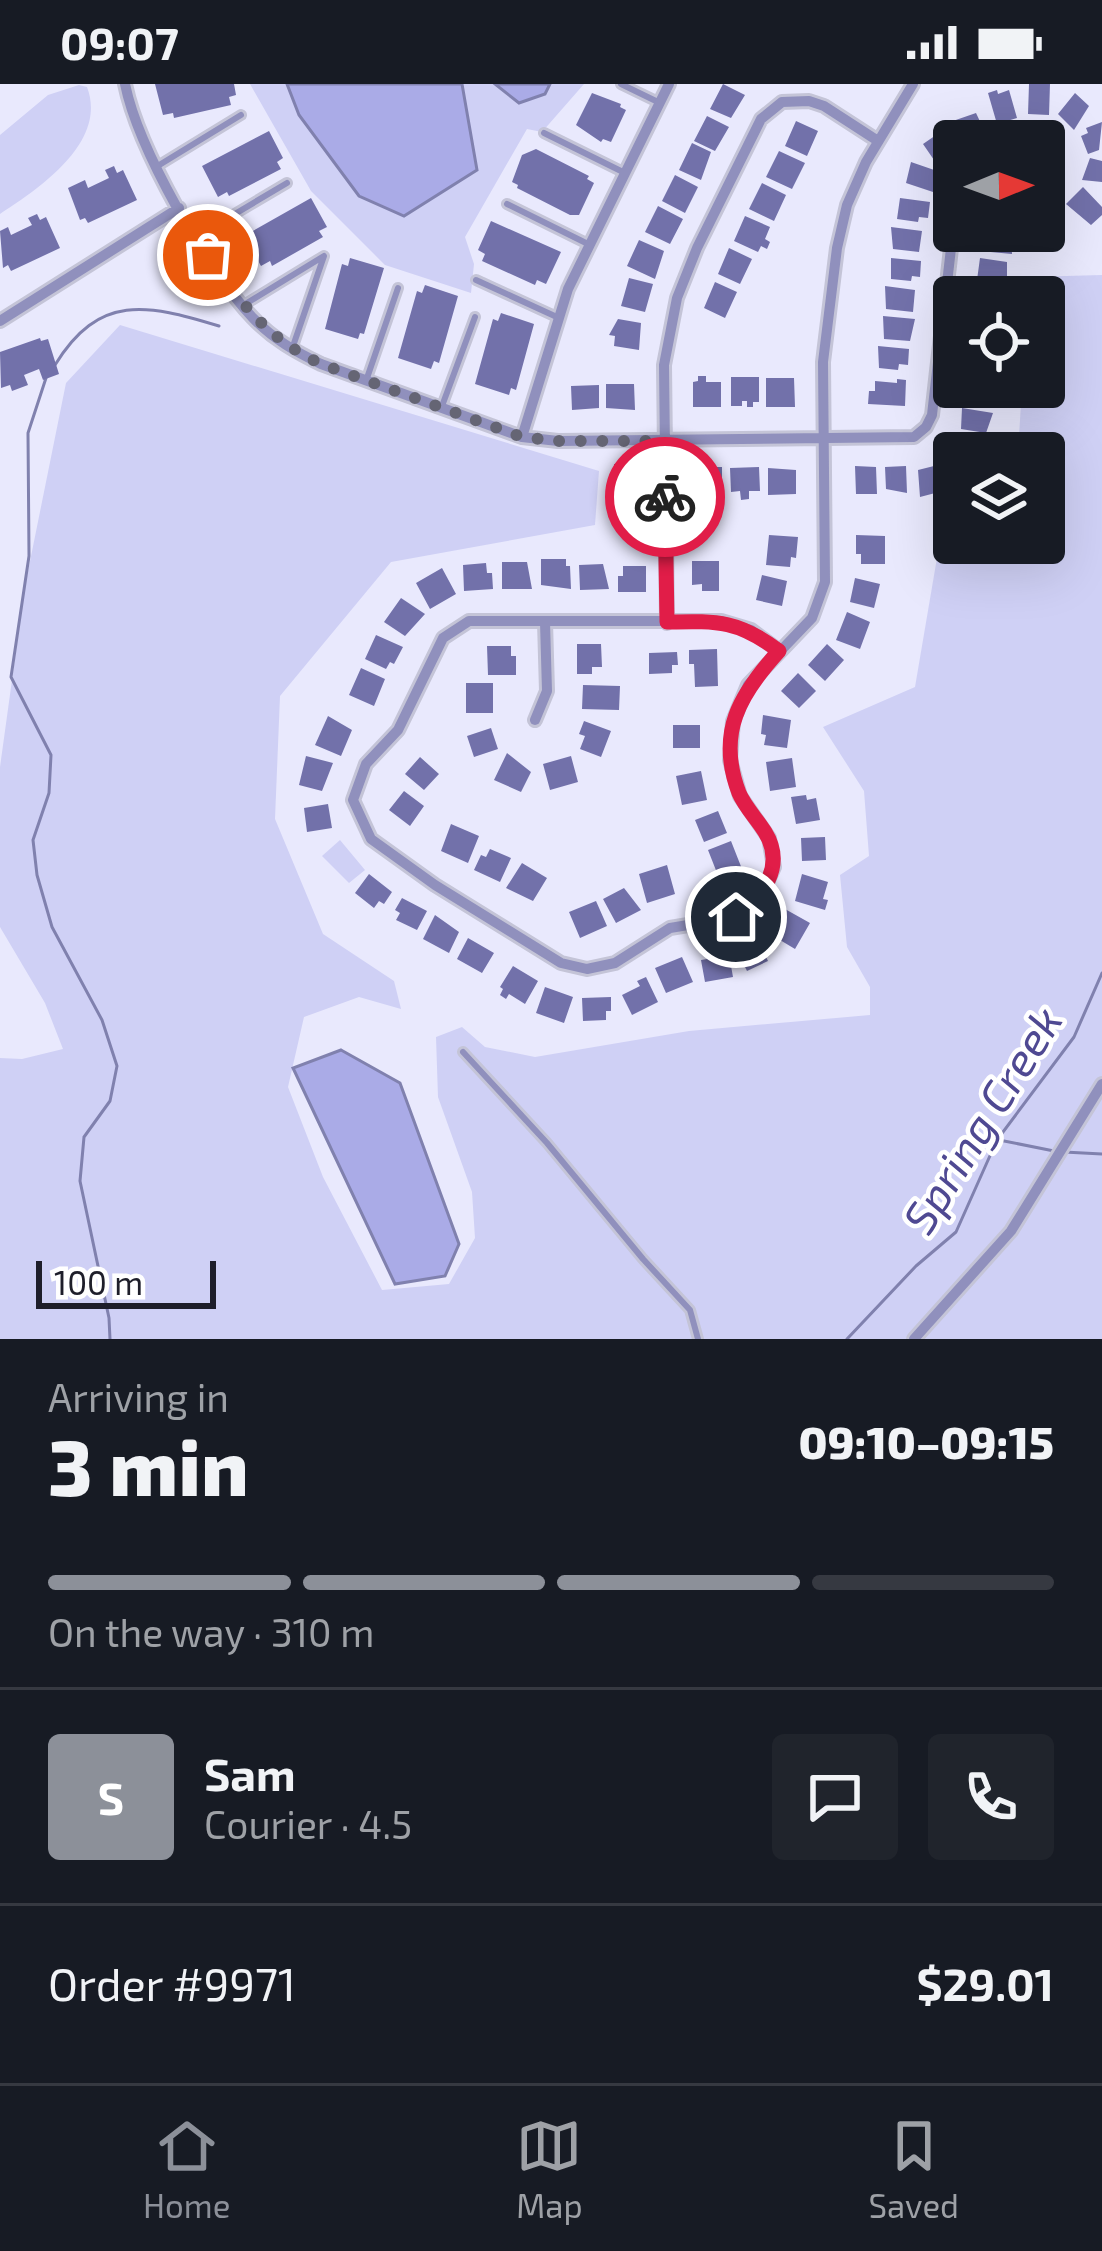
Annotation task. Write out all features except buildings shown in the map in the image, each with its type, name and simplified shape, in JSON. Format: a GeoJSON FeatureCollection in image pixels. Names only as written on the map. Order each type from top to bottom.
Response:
{"type":"FeatureCollection","features":[{"type":"Feature","properties":{"kind":"street"},"geometry":{"type":"LineString","coordinates":[[125,84],[132,117],[156,167],[242,306],[292,350],[522,437],[664,441],[905,439],[921,434],[932,415],[951,252]]}},
{"type":"Feature","properties":{"kind":"street"},"geometry":{"type":"LineString","coordinates":[[522,437],[559,318],[589,244],[669,84]]}},
{"type":"Feature","properties":{"kind":"street"},"geometry":{"type":"LineString","coordinates":[[779,651],[751,630],[721,621],[469,621],[443,638],[398,730],[366,764],[353,800],[371,839],[560,963],[587,968],[615,963],[670,928],[736,917],[760,898],[774,868],[769,838],[740,796],[730,760],[733,721],[748,685],[812,618],[825,582],[823,362],[837,248],[847,206],[878,141],[913,84]]}},
{"type":"Feature","properties":{"kind":"street"},"geometry":{"type":"LineString","coordinates":[[667,622],[664,365],[677,298],[697,248],[761,118],[782,102],[824,106],[878,141]]}},
{"type":"Feature","properties":{"kind":"street"},"geometry":{"type":"LineString","coordinates":[[0,321],[179,208]]}},
{"type":"Feature","properties":{"kind":"street"},"geometry":{"type":"LineString","coordinates":[[536,720],[547,691],[545,622]]}},
{"type":"Feature","properties":{"kind":"street"},"geometry":{"type":"LineString","coordinates":[[914,1339],[1011,1232],[1102,1084]]}},
{"type":"Feature","properties":{"kind":"lane"},"geometry":{"type":"LineString","coordinates":[[621,84],[660,103]]}},
{"type":"Feature","properties":{"kind":"lane"},"geometry":{"type":"LineString","coordinates":[[156,167],[241,115]]}},
{"type":"Feature","properties":{"kind":"lane"},"geometry":{"type":"LineString","coordinates":[[544,133],[625,172]]}},
{"type":"Feature","properties":{"kind":"lane"},"geometry":{"type":"LineString","coordinates":[[196,237],[286,183]]}},
{"type":"Feature","properties":{"kind":"lane"},"geometry":{"type":"LineString","coordinates":[[507,204],[589,244]]}},
{"type":"Feature","properties":{"kind":"lane"},"geometry":{"type":"LineString","coordinates":[[242,306],[324,256],[292,350]]}},
{"type":"Feature","properties":{"kind":"lane"},"geometry":{"type":"LineString","coordinates":[[476,280],[559,318]]}},
{"type":"Feature","properties":{"kind":"lane"},"geometry":{"type":"LineString","coordinates":[[367,378],[398,289]]}},
{"type":"Feature","properties":{"kind":"lane"},"geometry":{"type":"LineString","coordinates":[[442,406],[475,316]]}},
{"type":"Feature","properties":{"kind":"lane"},"geometry":{"type":"LineString","coordinates":[[463,1052],[691,1310],[698,1339]]}},
{"type":"Feature","properties":{"kind":"shaded area"},"geometry":{"type":"Polygon","coordinates":[[[250,84],[584,84],[542,132],[527,129],[465,237],[474,264],[471,293],[385,265],[311,191],[250,84]]]}},
{"type":"Feature","properties":{"kind":"shaded area"},"geometry":{"type":"Polygon","coordinates":[[[87,87],[91,107],[79,144],[51,177],[0,214],[0,135],[48,95],[87,87]]]}},
{"type":"Feature","properties":{"kind":"shaded area"},"geometry":{"type":"Polygon","coordinates":[[[1102,275],[1102,1339],[0,1339],[0,1058],[22,1059],[63,1049],[45,1003],[0,927],[0,767],[25,586],[66,383],[120,325],[599,471],[595,525],[391,562],[280,696],[275,819],[323,934],[394,981],[401,1009],[359,997],[304,1017],[288,1087],[323,1177],[382,1290],[449,1284],[475,1238],[472,1192],[438,1097],[436,1037],[462,1027],[485,1047],[535,1057],[689,1031],[870,1015],[870,987],[847,947],[840,875],[869,856],[864,791],[823,727],[915,687],[936,564],[1065,564],[1065,432],[1019,432],[1021,408],[1065,408],[1065,276],[1102,275]]]}},
{"type":"Feature","properties":{"kind":"shaded area"},"geometry":{"type":"Polygon","coordinates":[[[340,840],[365,870],[349,883],[322,856],[340,840]]]}},
{"type":"Feature","properties":{"kind":"water"},"geometry":{"type":"Polygon","coordinates":[[[287,84],[462,84],[477,170],[404,216],[359,196],[299,115],[287,84]]]}},
{"type":"Feature","properties":{"kind":"water"},"geometry":{"type":"Polygon","coordinates":[[[495,84],[550,84],[545,94],[519,103],[495,84]]]}},
{"type":"Feature","properties":{"kind":"water"},"geometry":{"type":"Polygon","coordinates":[[[341,1050],[400,1083],[459,1244],[445,1276],[395,1284],[293,1068],[341,1050]]]}},
{"type":"Feature","properties":{"kind":"waterway"},"geometry":{"type":"LineString","coordinates":[[55,365],[89,325],[126,310],[169,313],[219,326]]}},
{"type":"Feature","properties":{"kind":"waterway"},"geometry":{"type":"LineString","coordinates":[[46,378],[28,433],[29,556],[11,677],[51,755],[49,793],[33,840],[37,875],[52,927],[102,1020],[117,1066],[110,1101],[84,1137],[80,1181],[110,1339]]}},
{"type":"Feature","properties":{"kind":"waterway","name":"Spring Creek"},"geometry":{"type":"LineString","coordinates":[[847,1339],[916,1266],[956,1232],[997,1140],[1074,1037],[1102,973]]}},
{"type":"Feature","properties":{"kind":"waterway"},"geometry":{"type":"LineString","coordinates":[[999,1140],[1054,1151]]}},
{"type":"Feature","properties":{"kind":"waterway"},"geometry":{"type":"LineString","coordinates":[[1064,1152],[1102,1154]]}},
{"type":"Feature","properties":{"kind":"way so far"},"geometry":{"type":"LineString","coordinates":[[208,255],[256,321],[292,350],[321,364],[522,437],[664,441],[665,497]]}},
{"type":"Feature","properties":{"kind":"route"},"geometry":{"type":"LineString","coordinates":[[665,497],[667,622],[721,621],[751,630],[779,651],[748,685],[733,721],[730,760],[740,796],[769,838],[774,868],[760,898],[736,917]]}}]}
